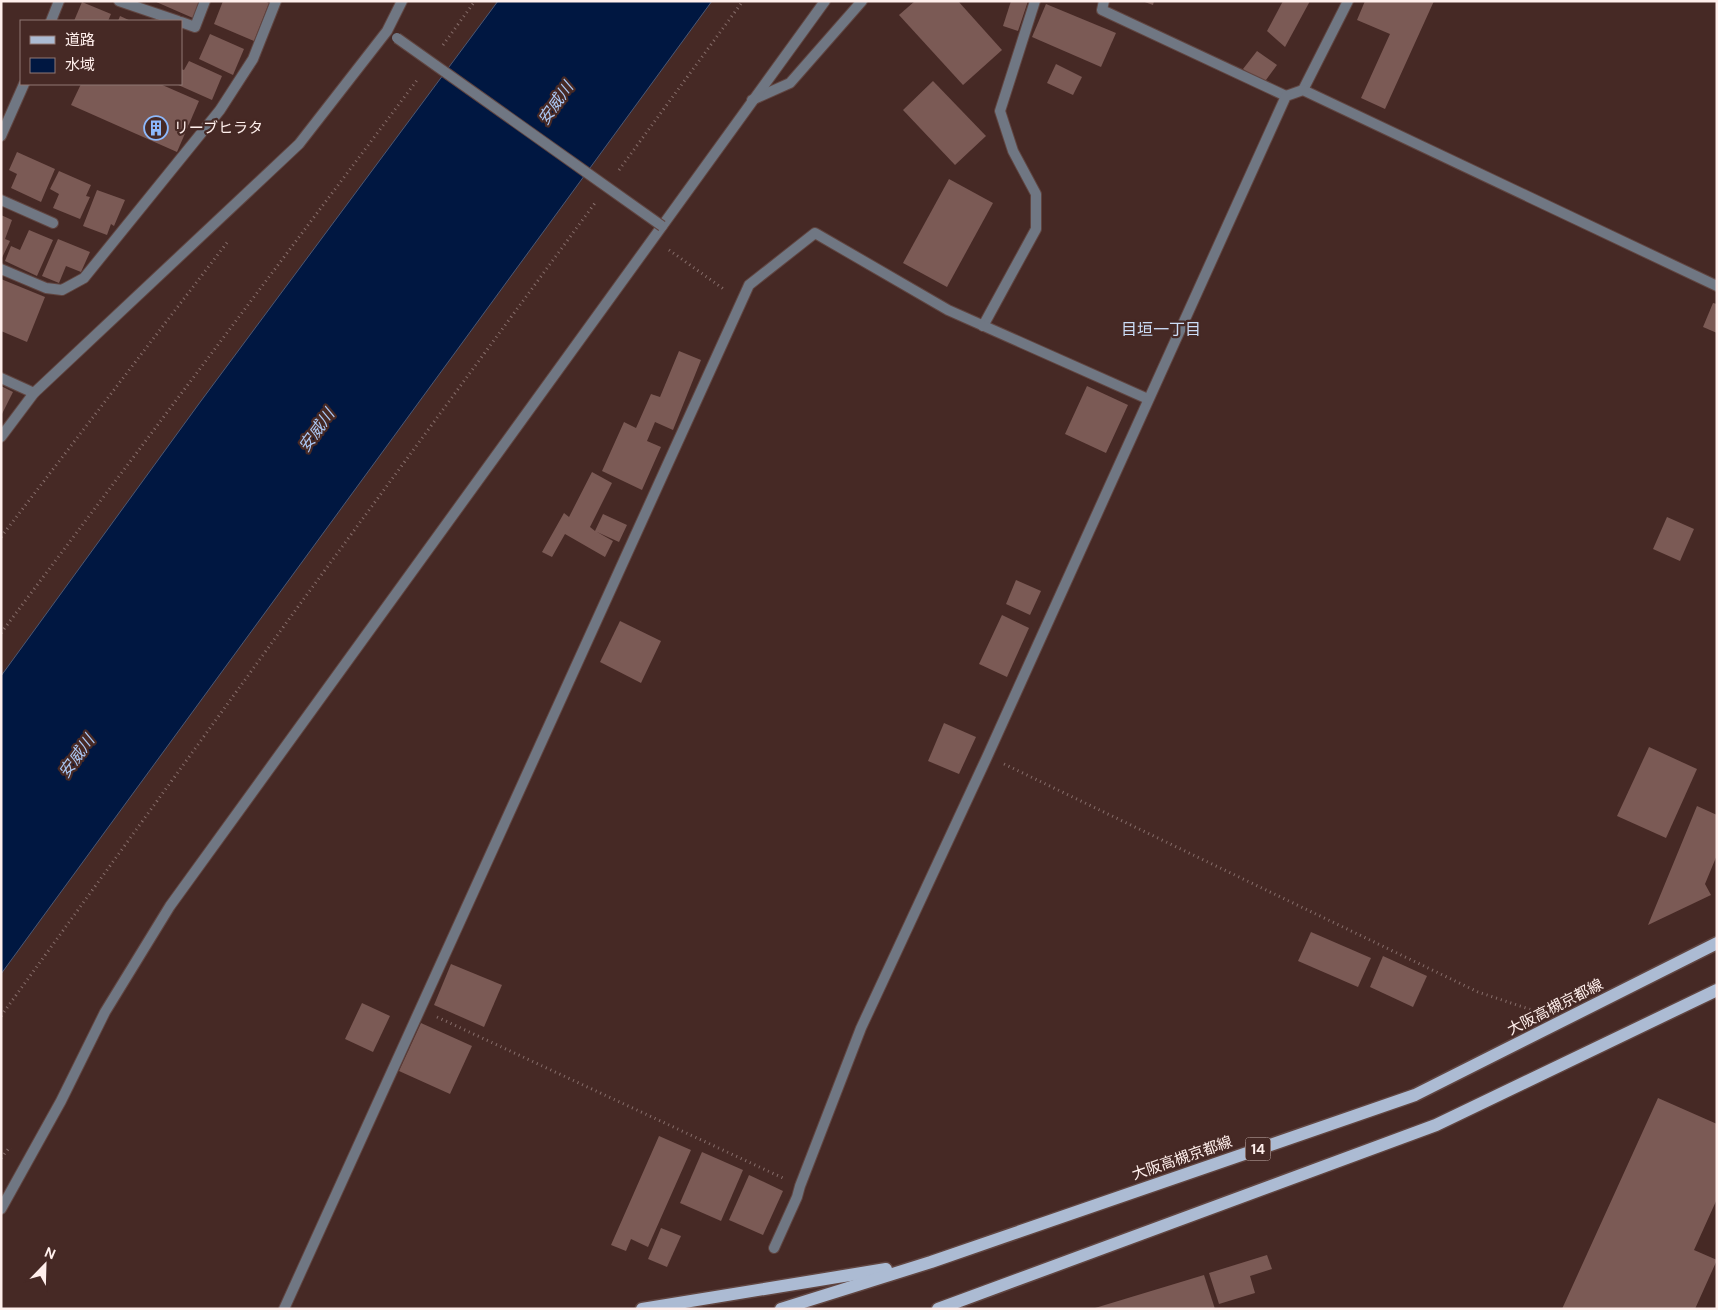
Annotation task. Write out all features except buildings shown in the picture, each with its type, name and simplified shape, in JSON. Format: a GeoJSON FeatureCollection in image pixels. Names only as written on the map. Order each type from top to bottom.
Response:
{"type":"FeatureCollection","features":[{"type":"Feature","properties":{"kind":"main road","name":"大阪高槻京都線"},"geometry":{"type":"LineString","coordinates":[[781,1309],[931,1262],[1415,1095],[1717,943]]}},
{"type":"Feature","properties":{"kind":"main road"},"geometry":{"type":"LineString","coordinates":[[938,1309],[1436,1126],[1717,990]]}},
{"type":"Feature","properties":{"kind":"main road"},"geometry":{"type":"LineString","coordinates":[[642,1309],[931,1262]]}},
{"type":"Feature","properties":{"kind":"street"},"geometry":{"type":"LineString","coordinates":[[51,20],[59,1]]}},
{"type":"Feature","properties":{"kind":"street"},"geometry":{"type":"LineString","coordinates":[[119,1],[174,20]]}},
{"type":"Feature","properties":{"kind":"street"},"geometry":{"type":"LineString","coordinates":[[182,23],[195,27],[205,1]]}},
{"type":"Feature","properties":{"kind":"street"},"geometry":{"type":"LineString","coordinates":[[1,269],[46,288],[62,290],[84,278],[220,110],[253,58],[276,1]]}},
{"type":"Feature","properties":{"kind":"street"},"geometry":{"type":"LineString","coordinates":[[1,437],[34,393],[299,144],[387,31],[402,1]]}},
{"type":"Feature","properties":{"kind":"street"},"geometry":{"type":"LineString","coordinates":[[1,1209],[61,1101],[105,1012],[170,906],[825,1]]}},
{"type":"Feature","properties":{"kind":"street"},"geometry":{"type":"LineString","coordinates":[[752,100],[790,83],[862,1]]}},
{"type":"Feature","properties":{"kind":"street"},"geometry":{"type":"LineString","coordinates":[[983,326],[1036,229],[1036,194],[1013,151],[1000,111],[1035,1]]}},
{"type":"Feature","properties":{"kind":"street"},"geometry":{"type":"LineString","coordinates":[[1104,1],[1102,10],[1286,96],[1303,90],[1348,1]]}},
{"type":"Feature","properties":{"kind":"street"},"geometry":{"type":"LineString","coordinates":[[387,31],[662,226]]}},
{"type":"Feature","properties":{"kind":"street"},"geometry":{"type":"LineString","coordinates":[[1,136],[24,85]]}},
{"type":"Feature","properties":{"kind":"street"},"geometry":{"type":"LineString","coordinates":[[1303,90],[1717,286]]}},
{"type":"Feature","properties":{"kind":"street"},"geometry":{"type":"LineString","coordinates":[[774,1248],[798,1197],[800,1186],[861,1028],[987,757],[1286,96]]}},
{"type":"Feature","properties":{"kind":"street"},"geometry":{"type":"LineString","coordinates":[[1,200],[52,223]]}},
{"type":"Feature","properties":{"kind":"street"},"geometry":{"type":"LineString","coordinates":[[284,1309],[749,284],[815,233],[948,310],[1148,399]]}},
{"type":"Feature","properties":{"kind":"street"},"geometry":{"type":"LineString","coordinates":[[1,378],[34,393]]}},
{"type":"Feature","properties":{"kind":"path"},"geometry":{"type":"LineString","coordinates":[[441,48],[475,1]]}},
{"type":"Feature","properties":{"kind":"path"},"geometry":{"type":"LineString","coordinates":[[616,175],[743,1]]}},
{"type":"Feature","properties":{"kind":"path"},"geometry":{"type":"LineString","coordinates":[[1,633],[424,72]]}},
{"type":"Feature","properties":{"kind":"path"},"geometry":{"type":"LineString","coordinates":[[1,1016],[294,612],[598,199]]}},
{"type":"Feature","properties":{"kind":"path"},"geometry":{"type":"LineString","coordinates":[[1,537],[231,238]]}},
{"type":"Feature","properties":{"kind":"path"},"geometry":{"type":"LineString","coordinates":[[652,238],[741,302]]}},
{"type":"Feature","properties":{"kind":"path"},"geometry":{"type":"LineString","coordinates":[[987,757],[1478,992],[1565,1020]]}},
{"type":"Feature","properties":{"kind":"path"},"geometry":{"type":"LineString","coordinates":[[420,1009],[800,1186]]}},
{"type":"Feature","properties":{"kind":"water","name":"安威川"},"geometry":{"type":"Polygon","coordinates":[[[498,1],[712,1],[1,974],[1,676],[198,405],[498,1]]]}},
{"type":"Feature","properties":{"kind":"place","name":"リーブヒラタ"},"geometry":{"type":"Point","coordinates":[156,128]}},
{"type":"Feature","properties":{"kind":"district","name":"目垣一丁目"},"geometry":{"type":"Point","coordinates":[1161,329]}}]}
